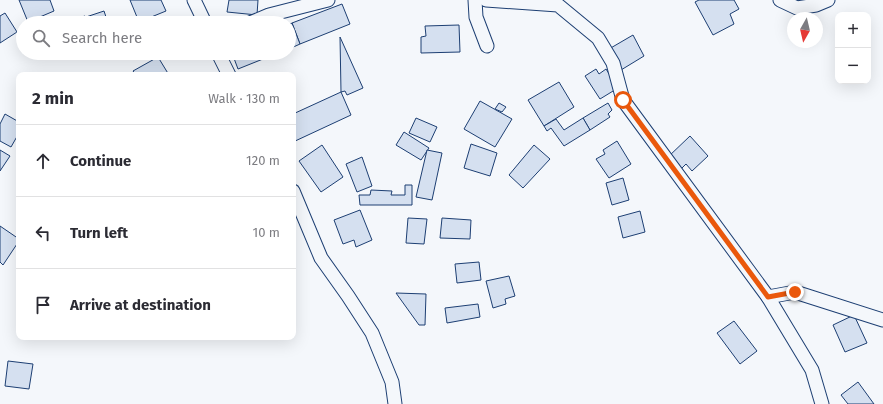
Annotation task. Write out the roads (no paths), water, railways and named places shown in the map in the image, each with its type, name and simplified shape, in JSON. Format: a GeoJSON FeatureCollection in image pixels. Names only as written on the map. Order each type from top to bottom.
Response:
{"type":"FeatureCollection","features":[{"type":"Feature","properties":{"kind":"street"},"geometry":{"type":"LineString","coordinates":[[194,0],[201,16]]}},
{"type":"Feature","properties":{"kind":"street"},"geometry":{"type":"LineString","coordinates":[[267,16],[328,0]]}},
{"type":"Feature","properties":{"kind":"street"},"geometry":{"type":"LineString","coordinates":[[475,0],[476,17],[487,46]]}},
{"type":"Feature","properties":{"kind":"street"},"geometry":{"type":"LineString","coordinates":[[486,0],[558,5],[598,38],[613,63],[623,100],[768,297],[812,370],[822,404]]}},
{"type":"Feature","properties":{"kind":"street"},"geometry":{"type":"LineString","coordinates":[[780,0],[797,8],[816,5],[828,0]]}},
{"type":"Feature","properties":{"kind":"street"},"geometry":{"type":"LineString","coordinates":[[222,60],[228,72]]}},
{"type":"Feature","properties":{"kind":"street"},"geometry":{"type":"LineString","coordinates":[[296,198],[321,258],[372,333],[392,382],[395,404]]}},
{"type":"Feature","properties":{"kind":"street"},"geometry":{"type":"LineString","coordinates":[[768,297],[795,292],[883,320]]}}]}
